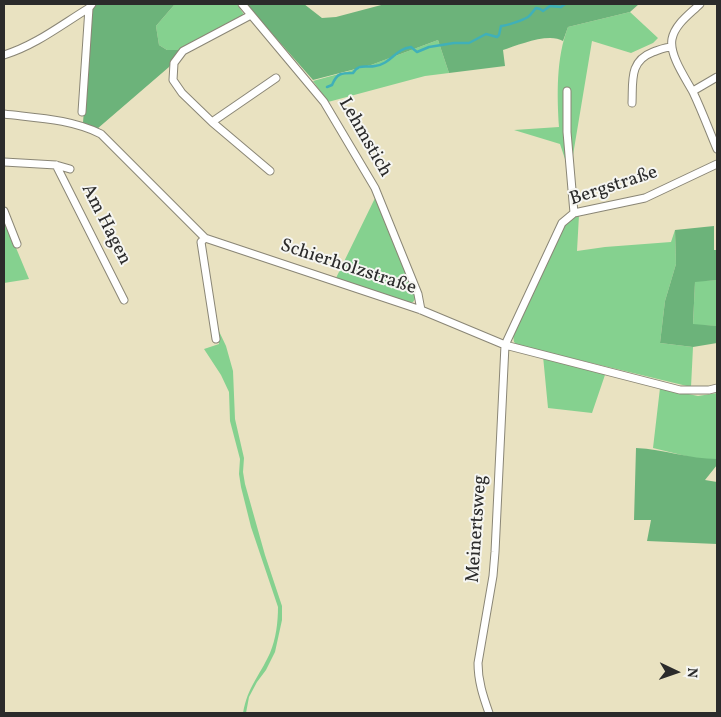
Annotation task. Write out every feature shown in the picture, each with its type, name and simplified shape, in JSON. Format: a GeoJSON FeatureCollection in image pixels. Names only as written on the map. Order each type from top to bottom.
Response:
{"type":"FeatureCollection","features":[{"type":"Feature","properties":{"kind":"street","name":"Lehmstich"},"geometry":{"type":"LineString","coordinates":[[242,4],[324,102],[365,169],[375,188],[414,286],[421,310]]}},
{"type":"Feature","properties":{"kind":"street"},"geometry":{"type":"LineString","coordinates":[[700,4],[679,24],[672,40],[672,47],[717,149]]}},
{"type":"Feature","properties":{"kind":"street"},"geometry":{"type":"LineString","coordinates":[[4,55],[22,49],[90,6]]}},
{"type":"Feature","properties":{"kind":"street"},"geometry":{"type":"LineString","coordinates":[[82,112],[90,6]]}},
{"type":"Feature","properties":{"kind":"street"},"geometry":{"type":"LineString","coordinates":[[251,15],[183,52],[174,63],[173,80],[182,93],[212,122],[270,171]]}},
{"type":"Feature","properties":{"kind":"street"},"geometry":{"type":"LineString","coordinates":[[632,102],[633,77],[637,62],[645,55],[672,47]]}},
{"type":"Feature","properties":{"kind":"street"},"geometry":{"type":"LineString","coordinates":[[212,122],[276,78]]}},
{"type":"Feature","properties":{"kind":"street"},"geometry":{"type":"LineString","coordinates":[[693,91],[717,78]]}},
{"type":"Feature","properties":{"kind":"street"},"geometry":{"type":"LineString","coordinates":[[567,91],[567,132],[574,213]]}},
{"type":"Feature","properties":{"kind":"street","name":"Schierholzstraße"},"geometry":{"type":"LineString","coordinates":[[4,114],[53,119],[86,127],[101,134],[205,238],[421,310],[505,345],[680,390],[709,390],[717,388]]}},
{"type":"Feature","properties":{"kind":"street","name":"Am Hagen"},"geometry":{"type":"LineString","coordinates":[[4,162],[56,165],[70,169]]}},
{"type":"Feature","properties":{"kind":"street","name":"Bergstraße"},"geometry":{"type":"LineString","coordinates":[[505,345],[562,223],[574,213],[645,198],[717,164]]}},
{"type":"Feature","properties":{"kind":"street","name":"Am Hagen"},"geometry":{"type":"LineString","coordinates":[[56,165],[124,300]]}},
{"type":"Feature","properties":{"kind":"street"},"geometry":{"type":"LineString","coordinates":[[4,211],[17,244]]}},
{"type":"Feature","properties":{"kind":"street"},"geometry":{"type":"LineString","coordinates":[[205,238],[201,242],[216,339]]}},
{"type":"Feature","properties":{"kind":"street","name":"Meinertsweg"},"geometry":{"type":"LineString","coordinates":[[489,713],[478,676],[478,663],[493,576],[505,345]]}},
{"type":"Feature","properties":{"kind":"green space"},"geometry":{"type":"Polygon","coordinates":[[[95,4],[175,4],[156,26],[159,45],[167,50],[181,50],[169,67],[97,129],[83,123],[91,9],[95,4]]]}},
{"type":"Feature","properties":{"kind":"green space"},"geometry":{"type":"Polygon","coordinates":[[[175,4],[237,4],[245,16],[181,50],[167,50],[159,45],[156,26],[175,4]]]}},
{"type":"Feature","properties":{"kind":"green space"},"geometry":{"type":"Polygon","coordinates":[[[247,4],[304,4],[322,18],[336,17],[385,4],[639,4],[630,12],[568,27],[563,41],[550,38],[542,39],[503,50],[505,66],[449,73],[438,40],[371,65],[313,80],[247,4]]]}},
{"type":"Feature","properties":{"kind":"green space"},"geometry":{"type":"Polygon","coordinates":[[[630,12],[658,38],[653,43],[631,53],[592,41],[572,161],[566,162],[560,144],[514,130],[559,127],[559,64],[568,27],[630,12]]]}},
{"type":"Feature","properties":{"kind":"green space"},"geometry":{"type":"Polygon","coordinates":[[[438,40],[449,73],[425,76],[328,102],[313,81],[371,65],[438,40]]]}},
{"type":"Feature","properties":{"kind":"green space"},"geometry":{"type":"Polygon","coordinates":[[[376,196],[414,293],[415,299],[413,302],[409,303],[336,278],[376,196]]]}},
{"type":"Feature","properties":{"kind":"green space"},"geometry":{"type":"Polygon","coordinates":[[[579,215],[577,251],[671,242],[675,230],[676,264],[665,301],[660,343],[693,347],[691,387],[517,345],[514,342],[513,335],[565,225],[579,215]]]}},
{"type":"Feature","properties":{"kind":"green space"},"geometry":{"type":"Polygon","coordinates":[[[4,219],[29,279],[4,283],[4,219]]]}},
{"type":"Feature","properties":{"kind":"green space"},"geometry":{"type":"Polygon","coordinates":[[[714,226],[714,250],[717,250],[717,280],[695,282],[693,324],[717,326],[717,343],[693,347],[660,343],[665,301],[676,264],[675,230],[714,226]]]}},
{"type":"Feature","properties":{"kind":"green space"},"geometry":{"type":"Polygon","coordinates":[[[717,280],[717,326],[693,325],[695,281],[717,280]]]}},
{"type":"Feature","properties":{"kind":"green space"},"geometry":{"type":"Polygon","coordinates":[[[217,327],[226,346],[233,371],[235,419],[244,458],[243,472],[245,484],[282,606],[282,620],[275,652],[249,697],[246,713],[243,713],[248,696],[274,642],[278,607],[251,527],[241,487],[239,474],[240,459],[230,421],[229,392],[221,375],[204,349],[219,344],[217,327]]]}},
{"type":"Feature","properties":{"kind":"green space"},"geometry":{"type":"Polygon","coordinates":[[[543,356],[606,372],[592,413],[548,408],[543,356]]]}},
{"type":"Feature","properties":{"kind":"green space"},"geometry":{"type":"Polygon","coordinates":[[[660,388],[698,396],[717,393],[717,459],[698,459],[653,448],[660,388]]]}},
{"type":"Feature","properties":{"kind":"green space"},"geometry":{"type":"Polygon","coordinates":[[[636,448],[717,459],[717,465],[705,480],[717,482],[717,544],[647,541],[651,520],[634,520],[636,448]]]}},
{"type":"Feature","properties":{"kind":"waterway"},"geometry":{"type":"LineString","coordinates":[[327,87],[332,85],[340,74],[353,73],[360,67],[380,65],[406,48],[411,47],[417,52],[429,47],[469,43],[486,34],[497,37],[501,26],[526,18],[536,8],[543,11],[550,6],[561,7],[565,4]]}}]}
